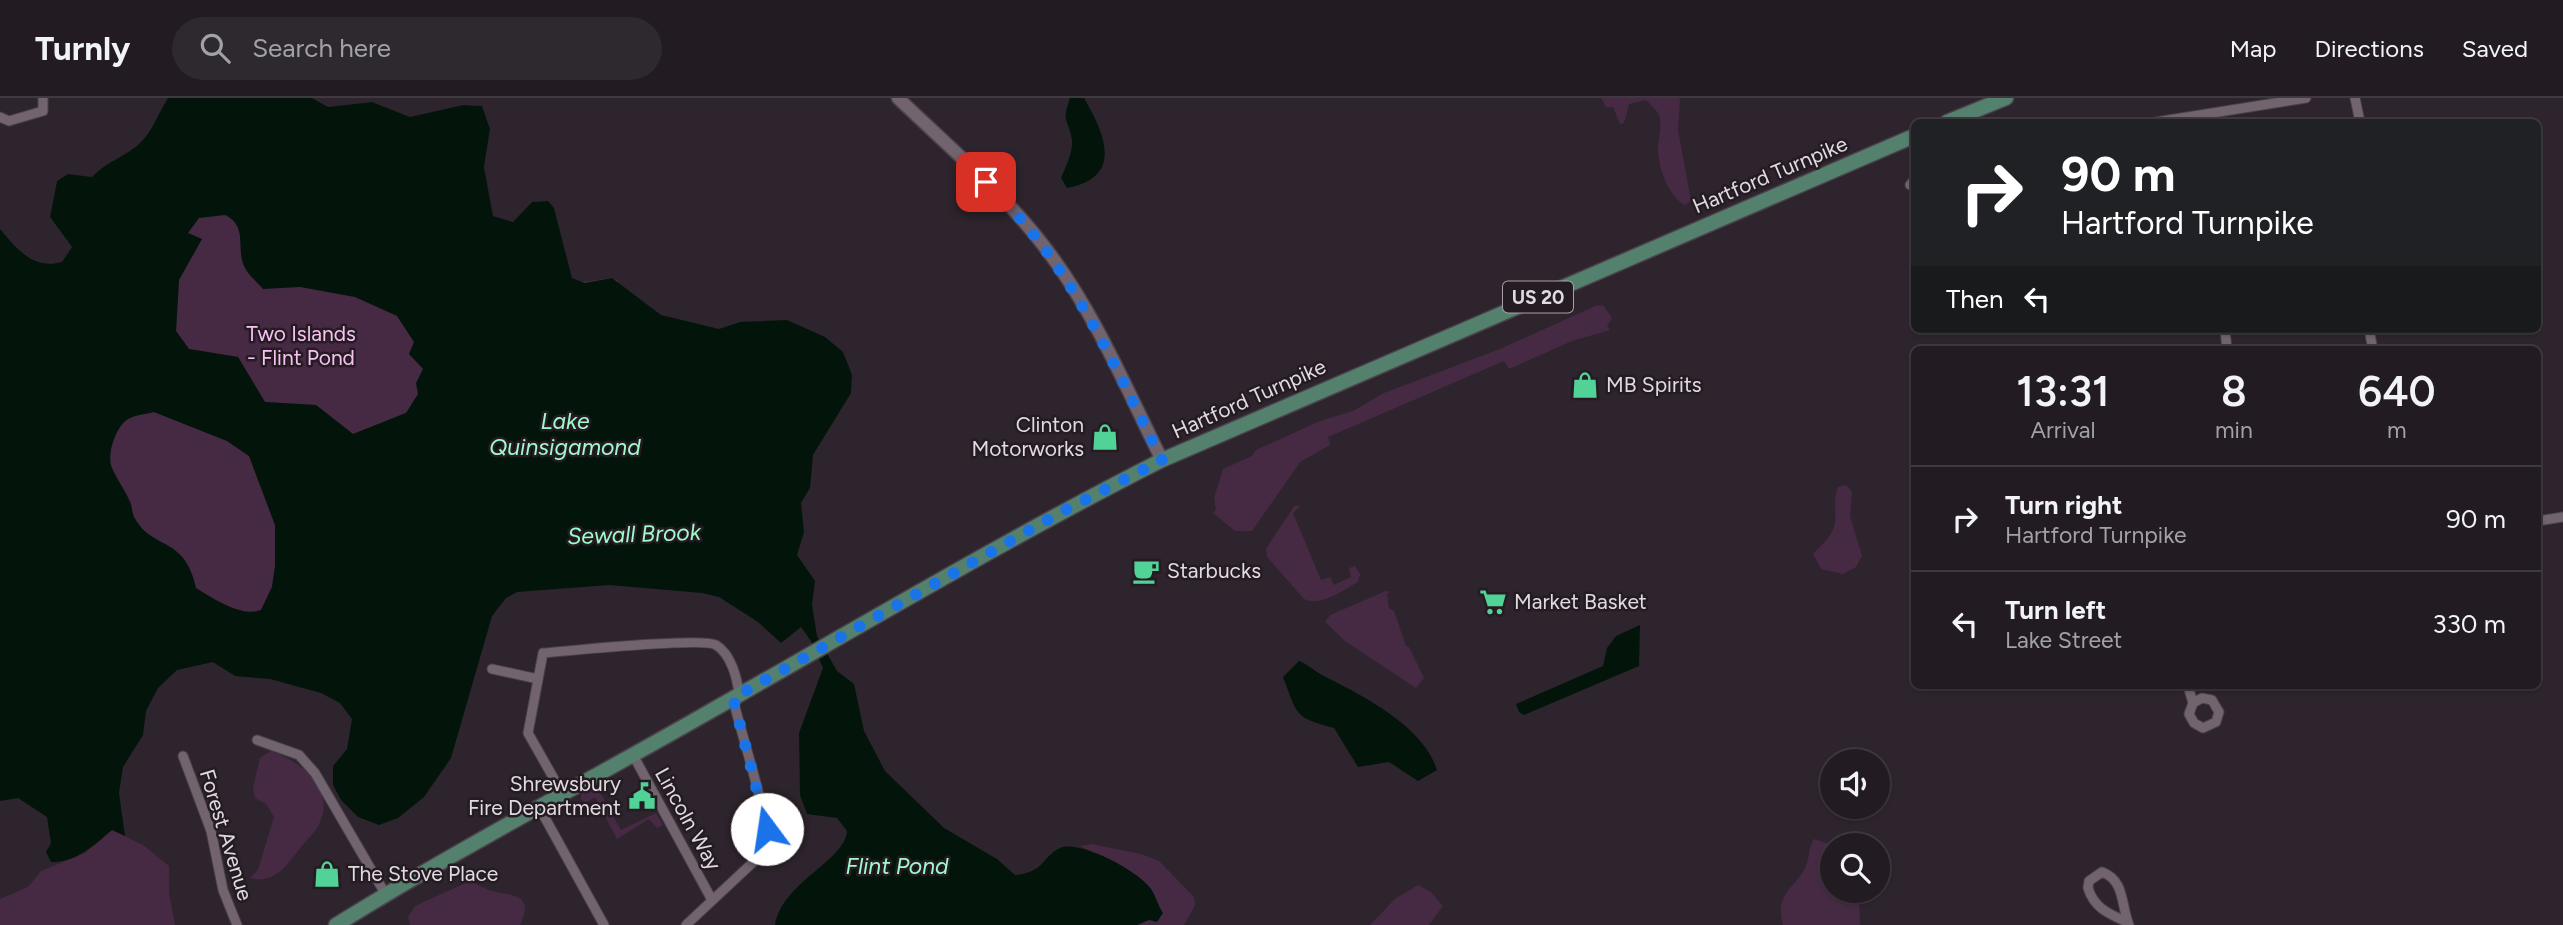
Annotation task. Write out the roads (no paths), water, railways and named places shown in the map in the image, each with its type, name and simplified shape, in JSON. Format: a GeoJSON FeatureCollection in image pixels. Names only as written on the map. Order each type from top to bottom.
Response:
{"type":"FeatureCollection","features":[{"type":"Feature","properties":{"kind":"main road"},"geometry":{"type":"LineString","coordinates":[[898,98],[1020,216],[1052,256],[1088,314],[1162,460]]}},
{"type":"Feature","properties":{"kind":"main road"},"geometry":{"type":"LineString","coordinates":[[1954,119],[2006,98]]}},
{"type":"Feature","properties":{"kind":"main road","name":"Hartford Turnpike"},"geometry":{"type":"LineString","coordinates":[[337,925],[562,793],[1067,509],[1162,460],[1911,137]]}},
{"type":"Feature","properties":{"kind":"street"},"geometry":{"type":"LineString","coordinates":[[0,117],[9,121],[43,111],[43,98]]}},
{"type":"Feature","properties":{"kind":"street"},"geometry":{"type":"LineString","coordinates":[[2175,119],[2306,98]]}},
{"type":"Feature","properties":{"kind":"street"},"geometry":{"type":"LineString","coordinates":[[2355,98],[2359,119]]}},
{"type":"Feature","properties":{"kind":"street"},"geometry":{"type":"LineString","coordinates":[[2541,521],[2563,517]]}},
{"type":"Feature","properties":{"kind":"street"},"geometry":{"type":"LineString","coordinates":[[562,793],[528,733],[543,653],[703,642],[714,644],[721,650],[734,673],[736,695],[768,844],[764,852],[686,925]]}},
{"type":"Feature","properties":{"kind":"street"},"geometry":{"type":"LineString","coordinates":[[492,669],[537,679]]}},
{"type":"Feature","properties":{"kind":"street"},"geometry":{"type":"LineString","coordinates":[[2189,689],[2193,702]]}},
{"type":"Feature","properties":{"kind":"street"},"geometry":{"type":"LineString","coordinates":[[257,740],[299,755],[315,772],[386,895]]}},
{"type":"Feature","properties":{"kind":"street","name":"Lincoln Way"},"geometry":{"type":"LineString","coordinates":[[633,755],[712,900]]}},
{"type":"Feature","properties":{"kind":"street","name":"Forest Avenue"},"geometry":{"type":"LineString","coordinates":[[183,756],[211,831],[223,890],[237,925]]}},
{"type":"Feature","properties":{"kind":"street"},"geometry":{"type":"LineString","coordinates":[[539,807],[604,925]]}},
{"type":"Feature","properties":{"kind":"street"},"geometry":{"type":"LineString","coordinates":[[2102,872],[2115,880],[2122,894],[2128,924],[2102,911],[2091,898],[2088,888],[2094,876],[2102,872]]}},
{"type":"Feature","properties":{"kind":"water","name":"Lake Quinsigamond"},"geometry":{"type":"Polygon","coordinates":[[[168,98],[312,98],[328,107],[372,102],[410,117],[463,105],[482,106],[490,129],[484,167],[493,216],[513,222],[532,202],[548,201],[554,208],[572,278],[585,283],[612,278],[661,315],[719,329],[740,322],[787,320],[825,337],[843,352],[852,375],[851,393],[813,455],[810,488],[801,503],[804,532],[797,555],[815,581],[812,605],[817,636],[837,671],[854,684],[864,731],[885,771],[944,828],[997,859],[1015,875],[1038,868],[1054,852],[1069,846],[1108,858],[1134,874],[1153,892],[1163,913],[1157,922],[1149,920],[1137,925],[775,925],[789,896],[836,852],[844,842],[847,831],[837,818],[807,814],[800,795],[799,733],[823,668],[811,641],[801,627],[781,643],[758,622],[719,597],[702,593],[609,585],[517,592],[506,598],[492,616],[451,758],[424,797],[398,818],[379,825],[358,817],[341,800],[333,785],[333,766],[347,749],[352,719],[340,703],[321,693],[270,679],[235,676],[213,662],[177,670],[158,688],[146,711],[143,735],[123,767],[119,793],[125,836],[112,830],[77,856],[51,862],[46,852],[51,843],[47,817],[18,798],[0,801],[0,229],[26,256],[42,263],[62,262],[72,247],[50,217],[57,181],[68,174],[92,177],[130,151],[146,136],[168,98]],[[225,215],[199,218],[188,233],[202,239],[179,280],[176,331],[189,349],[238,357],[265,402],[316,405],[353,434],[406,413],[418,394],[416,383],[423,369],[409,354],[414,342],[397,316],[355,297],[300,287],[263,289],[244,266],[237,225],[225,215]],[[154,412],[128,419],[116,434],[111,449],[112,468],[130,502],[134,517],[141,528],[184,559],[196,588],[236,609],[253,612],[261,610],[272,587],[275,525],[249,456],[227,441],[154,412]]]}},
{"type":"Feature","properties":{"kind":"water"},"geometry":{"type":"Polygon","coordinates":[[[1070,98],[1084,98],[1103,140],[1105,153],[1103,165],[1096,175],[1085,183],[1067,188],[1061,178],[1072,145],[1066,117],[1070,98]]]}},
{"type":"Feature","properties":{"kind":"water"},"geometry":{"type":"Polygon","coordinates":[[[1640,625],[1639,666],[1524,715],[1519,712],[1516,704],[1603,666],[1607,648],[1616,636],[1640,625]]]}},
{"type":"Feature","properties":{"kind":"water"},"geometry":{"type":"Polygon","coordinates":[[[1299,661],[1372,702],[1405,725],[1430,754],[1437,770],[1418,781],[1389,762],[1358,767],[1334,728],[1311,721],[1295,707],[1283,677],[1299,661]]]}},
{"type":"Feature","properties":{"kind":"place","name":"MB Spirits"},"geometry":{"type":"Point","coordinates":[1585,385]}},
{"type":"Feature","properties":{"kind":"place","name":"Clinton Motorworks"},"geometry":{"type":"Point","coordinates":[1105,437]}},
{"type":"Feature","properties":{"kind":"place","name":"Starbucks"},"geometry":{"type":"Point","coordinates":[1146,571]}},
{"type":"Feature","properties":{"kind":"place","name":"Market Basket"},"geometry":{"type":"Point","coordinates":[1493,602]}},
{"type":"Feature","properties":{"kind":"place","name":"Shrewsbury Fire Department"},"geometry":{"type":"Point","coordinates":[642,796]}},
{"type":"Feature","properties":{"kind":"place","name":"The Stove Place"},"geometry":{"type":"Point","coordinates":[327,874]}},
{"type":"Feature","properties":{"kind":"park label","name":"Two Islands - Flint Pond"},"geometry":{"type":"Point","coordinates":[301,346]}},
{"type":"Feature","properties":{"kind":"water label","name":"Sewall Brook"},"geometry":{"type":"Point","coordinates":[634,534]}},
{"type":"Feature","properties":{"kind":"water label","name":"Flint Pond"},"geometry":{"type":"Point","coordinates":[897,866]}}]}
